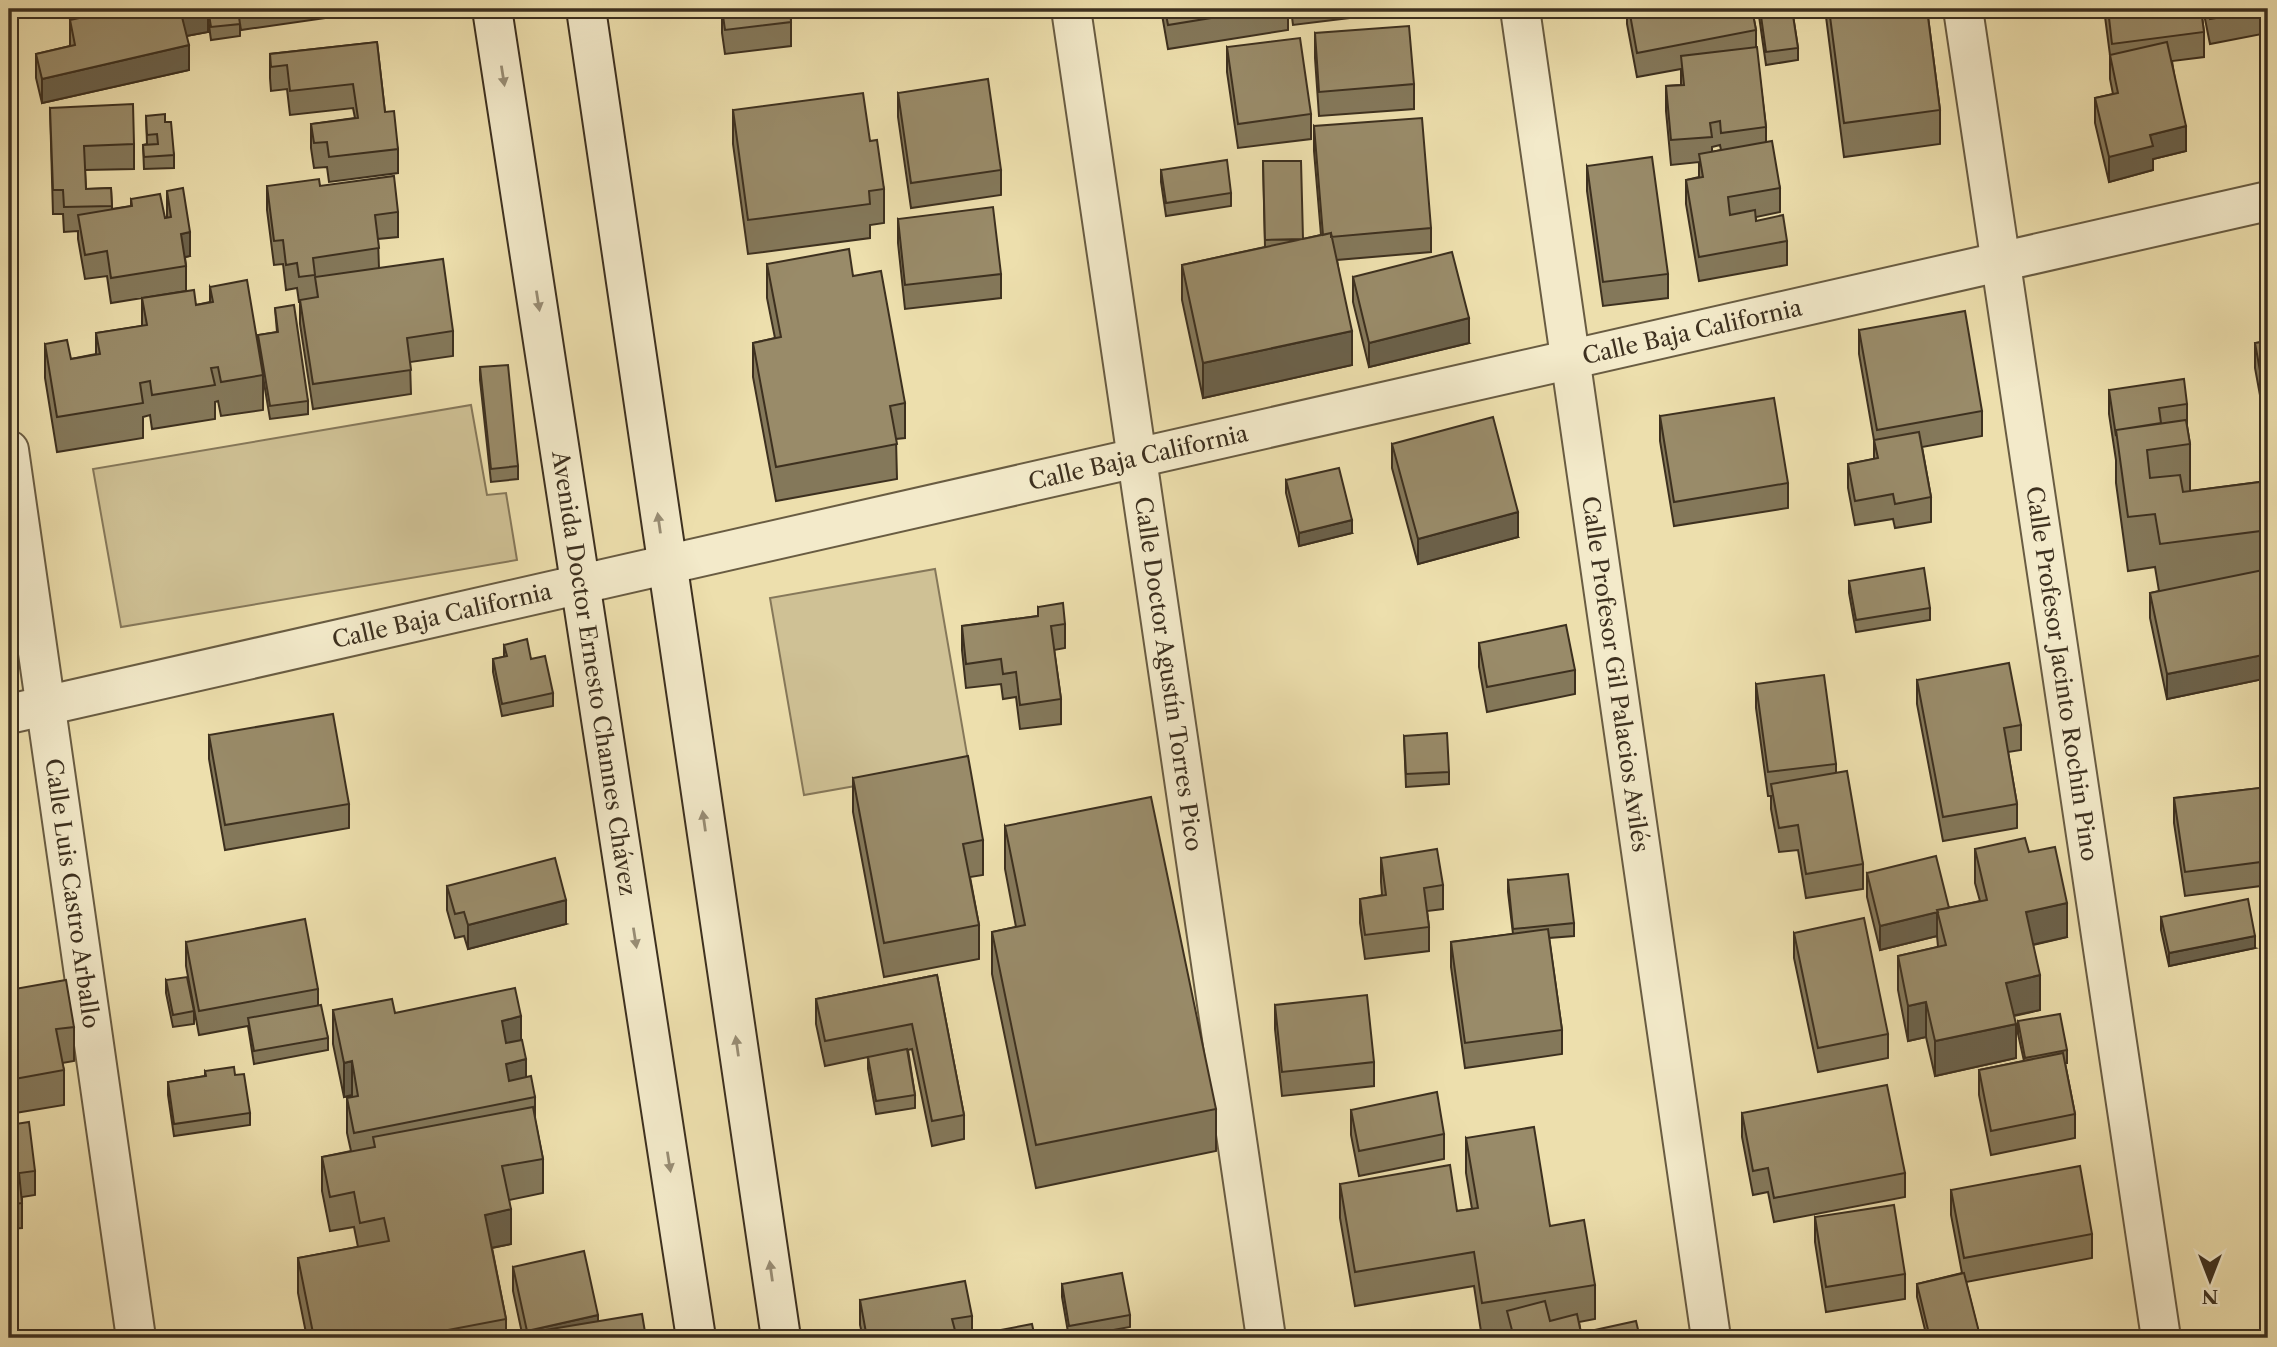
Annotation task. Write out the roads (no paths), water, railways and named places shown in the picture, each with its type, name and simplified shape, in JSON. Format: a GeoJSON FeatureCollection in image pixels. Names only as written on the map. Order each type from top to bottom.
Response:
{"type":"FeatureCollection","features":[{"type":"Feature","properties":{"kind":"street","name":"Avenida Doctor Ernesto Channes Chávez"},"geometry":{"type":"LineString","coordinates":[[492,9],[696,1338]]}},
{"type":"Feature","properties":{"kind":"street"},"geometry":{"type":"LineString","coordinates":[[586,9],[665,564],[781,1338]]}},
{"type":"Feature","properties":{"kind":"street","name":"Calle Doctor Agustín Torres Pico"},"geometry":{"type":"LineString","coordinates":[[1070,9],[1266,1338]]}},
{"type":"Feature","properties":{"kind":"street","name":"Calle Profesor Gil Palacios Avilés"},"geometry":{"type":"LineString","coordinates":[[1520,9],[1711,1338]]}},
{"type":"Feature","properties":{"kind":"street","name":"Calle Profesor Jacinto Rochin Pino"},"geometry":{"type":"LineString","coordinates":[[1963,9],[2161,1338]]}},
{"type":"Feature","properties":{"kind":"street","name":"Calle Baja California"},"geometry":{"type":"LineString","coordinates":[[9,714],[1134,456],[2268,201]]}},
{"type":"Feature","properties":{"kind":"street","name":"Calle Luis Castro Arballo"},"geometry":{"type":"LineString","coordinates":[[9,450],[136,1338]]}}]}
